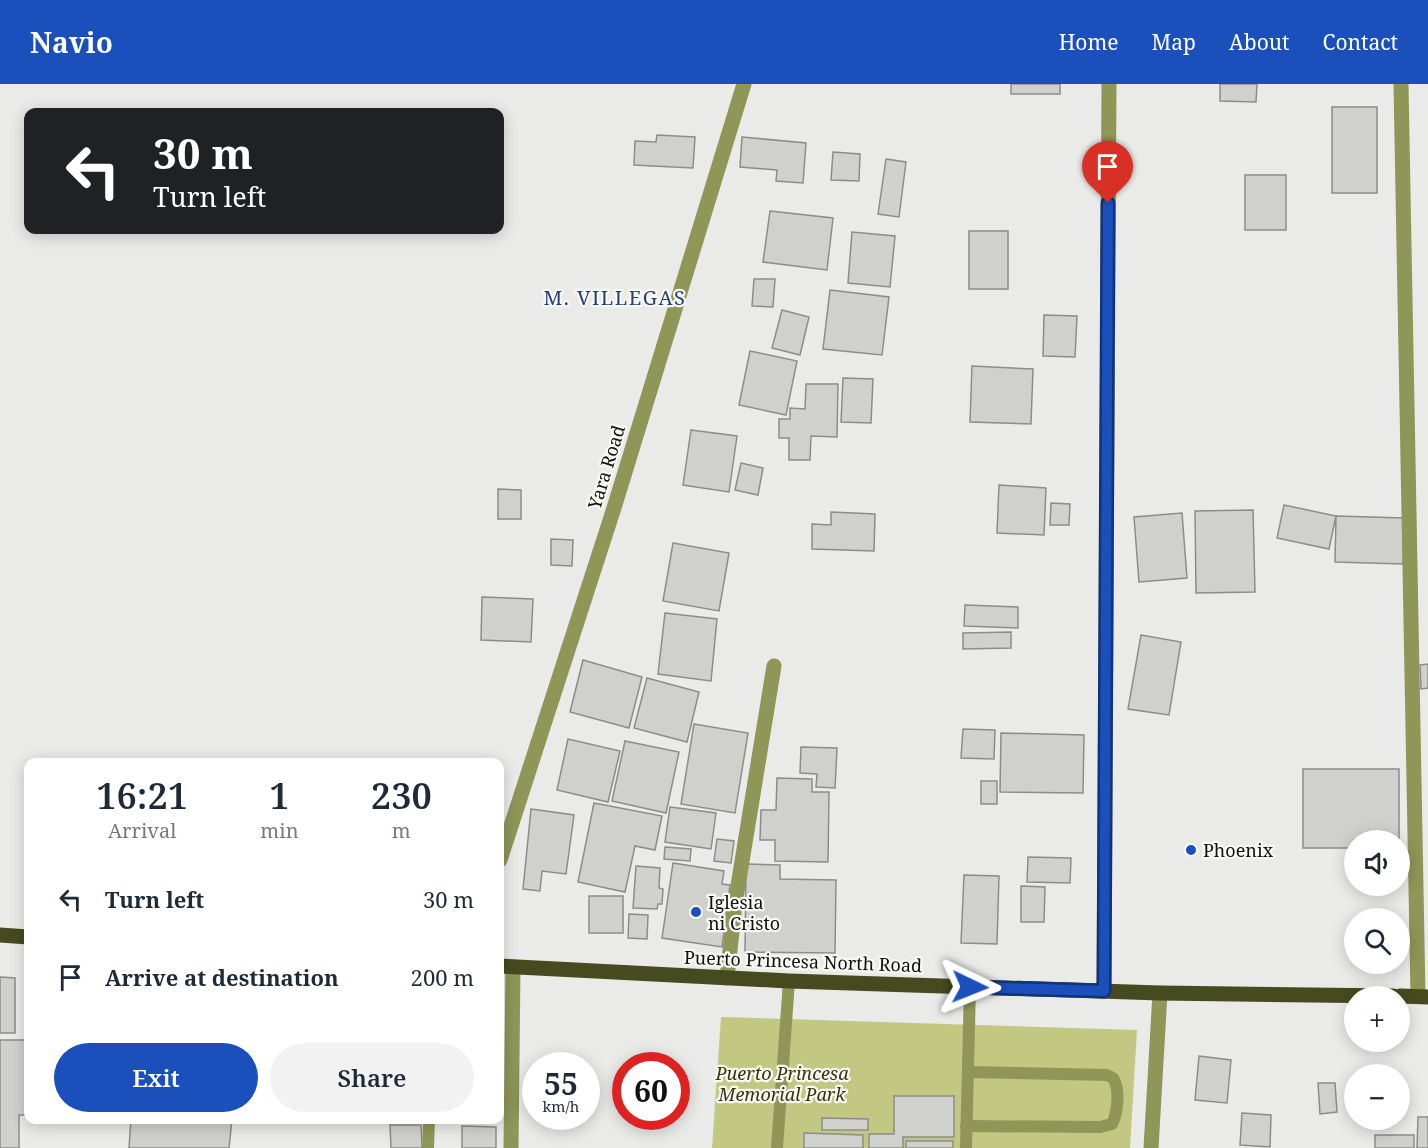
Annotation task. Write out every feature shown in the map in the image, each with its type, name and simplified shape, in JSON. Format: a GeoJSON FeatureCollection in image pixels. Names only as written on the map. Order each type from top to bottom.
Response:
{"type":"FeatureCollection","features":[{"type":"Feature","properties":{"kind":"main road"},"geometry":{"type":"LineString","coordinates":[[0,935],[24,937]]}},
{"type":"Feature","properties":{"kind":"main road","name":"Puerto Princesa North Road"},"geometry":{"type":"LineString","coordinates":[[506,966],[789,981],[1160,993],[1344,995]]}},
{"type":"Feature","properties":{"kind":"street","name":"Yara Road"},"geometry":{"type":"LineString","coordinates":[[504,848],[621,485],[744,84]]}},
{"type":"Feature","properties":{"kind":"street"},"geometry":{"type":"LineString","coordinates":[[1104,991],[1109,84]]}},
{"type":"Feature","properties":{"kind":"street"},"geometry":{"type":"LineString","coordinates":[[1401,84],[1423,997]]}},
{"type":"Feature","properties":{"kind":"street"},"geometry":{"type":"LineString","coordinates":[[726,978],[735,904],[774,666]]}},
{"type":"Feature","properties":{"kind":"street"},"geometry":{"type":"LineString","coordinates":[[506,966],[511,1148]]}},
{"type":"Feature","properties":{"kind":"street"},"geometry":{"type":"LineString","coordinates":[[1151,1148],[1160,993]]}},
{"type":"Feature","properties":{"kind":"lane"},"geometry":{"type":"LineString","coordinates":[[777,1148],[789,981]]}},
{"type":"Feature","properties":{"kind":"lane"},"geometry":{"type":"LineString","coordinates":[[966,1148],[970,987]]}},
{"type":"Feature","properties":{"kind":"lane"},"geometry":{"type":"LineString","coordinates":[[966,1126],[1100,1126],[1112,1124],[1115,1118],[1117,1088],[1113,1078],[1107,1075],[968,1072]]}},
{"type":"Feature","properties":{"kind":"lane"},"geometry":{"type":"LineString","coordinates":[[428,1148],[429,1124]]}},
{"type":"Feature","properties":{"kind":"green space","name":"Puerto Princesa Memorial Park"},"geometry":{"type":"Polygon","coordinates":[[[721,1017],[1137,1030],[1130,1148],[712,1148],[721,1017]]]}},
{"type":"Feature","properties":{"kind":"building"},"geometry":{"type":"Polygon","coordinates":[[[1011,84],[1060,84],[1060,94],[1011,94],[1011,84]]]}},
{"type":"Feature","properties":{"kind":"building"},"geometry":{"type":"Polygon","coordinates":[[[1220,84],[1257,84],[1256,102],[1220,101],[1220,84]]]}},
{"type":"Feature","properties":{"kind":"building"},"geometry":{"type":"Polygon","coordinates":[[[1332,107],[1377,107],[1377,193],[1332,193],[1332,107]]]}},
{"type":"Feature","properties":{"kind":"building"},"geometry":{"type":"Polygon","coordinates":[[[657,135],[695,137],[693,168],[634,165],[635,141],[656,142],[657,135]]]}},
{"type":"Feature","properties":{"kind":"building"},"geometry":{"type":"Polygon","coordinates":[[[742,137],[806,143],[803,183],[776,181],[777,170],[740,167],[742,137]]]}},
{"type":"Feature","properties":{"kind":"building"},"geometry":{"type":"Polygon","coordinates":[[[833,152],[860,154],[859,181],[831,180],[833,152]]]}},
{"type":"Feature","properties":{"kind":"building"},"geometry":{"type":"Polygon","coordinates":[[[886,159],[906,162],[899,217],[878,214],[886,159]]]}},
{"type":"Feature","properties":{"kind":"building"},"geometry":{"type":"Polygon","coordinates":[[[1245,175],[1286,175],[1286,230],[1245,230],[1245,175]]]}},
{"type":"Feature","properties":{"kind":"building"},"geometry":{"type":"Polygon","coordinates":[[[770,211],[833,218],[827,270],[763,262],[770,211]]]}},
{"type":"Feature","properties":{"kind":"building"},"geometry":{"type":"Polygon","coordinates":[[[969,231],[1008,231],[1008,289],[969,289],[969,231]]]}},
{"type":"Feature","properties":{"kind":"building"},"geometry":{"type":"Polygon","coordinates":[[[852,232],[895,236],[890,287],[848,283],[852,232]]]}},
{"type":"Feature","properties":{"kind":"building"},"geometry":{"type":"Polygon","coordinates":[[[754,279],[775,279],[773,307],[752,306],[754,279]]]}},
{"type":"Feature","properties":{"kind":"building"},"geometry":{"type":"Polygon","coordinates":[[[830,290],[889,297],[882,355],[823,349],[830,290]]]}},
{"type":"Feature","properties":{"kind":"building"},"geometry":{"type":"Polygon","coordinates":[[[782,310],[809,317],[800,355],[772,348],[782,310]]]}},
{"type":"Feature","properties":{"kind":"building"},"geometry":{"type":"Polygon","coordinates":[[[1044,315],[1077,316],[1075,357],[1043,356],[1044,315]]]}},
{"type":"Feature","properties":{"kind":"building"},"geometry":{"type":"Polygon","coordinates":[[[750,351],[797,361],[786,415],[739,405],[750,351]]]}},
{"type":"Feature","properties":{"kind":"building"},"geometry":{"type":"Polygon","coordinates":[[[972,366],[1033,369],[1031,424],[970,422],[972,366]]]}},
{"type":"Feature","properties":{"kind":"building"},"geometry":{"type":"Polygon","coordinates":[[[843,378],[873,379],[871,423],[841,422],[843,378]]]}},
{"type":"Feature","properties":{"kind":"building"},"geometry":{"type":"Polygon","coordinates":[[[806,384],[838,384],[837,437],[811,436],[810,460],[789,460],[789,438],[779,438],[779,419],[790,419],[790,408],[805,409],[806,384]]]}},
{"type":"Feature","properties":{"kind":"building"},"geometry":{"type":"Polygon","coordinates":[[[691,430],[737,436],[729,492],[683,485],[691,430]]]}},
{"type":"Feature","properties":{"kind":"building"},"geometry":{"type":"Polygon","coordinates":[[[741,463],[763,468],[758,495],[735,490],[741,463]]]}},
{"type":"Feature","properties":{"kind":"building"},"geometry":{"type":"Polygon","coordinates":[[[999,485],[1046,488],[1044,535],[997,533],[999,485]]]}},
{"type":"Feature","properties":{"kind":"building"},"geometry":{"type":"Polygon","coordinates":[[[498,489],[521,490],[521,519],[498,519],[498,489]]]}},
{"type":"Feature","properties":{"kind":"building"},"geometry":{"type":"Polygon","coordinates":[[[1051,503],[1070,504],[1069,525],[1050,525],[1051,503]]]}},
{"type":"Feature","properties":{"kind":"building"},"geometry":{"type":"Polygon","coordinates":[[[1284,505],[1336,516],[1329,549],[1277,538],[1284,505]]]}},
{"type":"Feature","properties":{"kind":"building"},"geometry":{"type":"Polygon","coordinates":[[[1253,510],[1255,592],[1196,593],[1195,511],[1253,510]]]}},
{"type":"Feature","properties":{"kind":"building"},"geometry":{"type":"Polygon","coordinates":[[[831,512],[875,514],[874,551],[812,549],[812,524],[831,525],[831,512]]]}},
{"type":"Feature","properties":{"kind":"building"},"geometry":{"type":"Polygon","coordinates":[[[1182,513],[1187,578],[1139,582],[1134,517],[1182,513]]]}},
{"type":"Feature","properties":{"kind":"building"},"geometry":{"type":"Polygon","coordinates":[[[1336,516],[1404,518],[1403,564],[1335,562],[1336,516]]]}},
{"type":"Feature","properties":{"kind":"building"},"geometry":{"type":"Polygon","coordinates":[[[551,539],[573,540],[572,566],[551,565],[551,539]]]}},
{"type":"Feature","properties":{"kind":"building"},"geometry":{"type":"Polygon","coordinates":[[[673,543],[729,553],[719,611],[663,601],[673,543]]]}},
{"type":"Feature","properties":{"kind":"building"},"geometry":{"type":"Polygon","coordinates":[[[482,597],[533,599],[531,642],[481,640],[482,597]]]}},
{"type":"Feature","properties":{"kind":"building"},"geometry":{"type":"Polygon","coordinates":[[[965,605],[1018,607],[1018,628],[964,626],[965,605]]]}},
{"type":"Feature","properties":{"kind":"building"},"geometry":{"type":"Polygon","coordinates":[[[665,613],[717,619],[711,681],[658,674],[665,613]]]}},
{"type":"Feature","properties":{"kind":"building"},"geometry":{"type":"Polygon","coordinates":[[[1011,632],[1011,648],[963,649],[963,633],[1011,632]]]}},
{"type":"Feature","properties":{"kind":"building"},"geometry":{"type":"Polygon","coordinates":[[[1141,635],[1181,642],[1169,715],[1128,709],[1141,635]]]}},
{"type":"Feature","properties":{"kind":"building"},"geometry":{"type":"Polygon","coordinates":[[[583,660],[642,677],[629,728],[570,712],[583,660]]]}},
{"type":"Feature","properties":{"kind":"building"},"geometry":{"type":"Polygon","coordinates":[[[1428,664],[1428,688],[1421,689],[1420,665],[1428,664]]]}},
{"type":"Feature","properties":{"kind":"building"},"geometry":{"type":"Polygon","coordinates":[[[647,678],[699,692],[687,742],[634,728],[647,678]]]}},
{"type":"Feature","properties":{"kind":"building"},"geometry":{"type":"Polygon","coordinates":[[[694,724],[748,733],[735,813],[681,804],[694,724]]]}},
{"type":"Feature","properties":{"kind":"building"},"geometry":{"type":"Polygon","coordinates":[[[963,729],[995,730],[994,759],[961,758],[963,729]]]}},
{"type":"Feature","properties":{"kind":"building"},"geometry":{"type":"Polygon","coordinates":[[[1001,733],[1084,735],[1083,793],[1000,792],[1001,733]]]}},
{"type":"Feature","properties":{"kind":"building"},"geometry":{"type":"Polygon","coordinates":[[[568,739],[620,751],[608,802],[557,790],[568,739]]]}},
{"type":"Feature","properties":{"kind":"building"},"geometry":{"type":"Polygon","coordinates":[[[625,741],[679,752],[666,813],[612,801],[625,741]]]}},
{"type":"Feature","properties":{"kind":"building"},"geometry":{"type":"Polygon","coordinates":[[[801,747],[837,748],[835,788],[816,787],[817,774],[800,773],[801,747]]]}},
{"type":"Feature","properties":{"kind":"building"},"geometry":{"type":"Polygon","coordinates":[[[1303,769],[1399,769],[1399,830],[1344,830],[1344,848],[1303,848],[1303,769]]]}},
{"type":"Feature","properties":{"kind":"building"},"geometry":{"type":"Polygon","coordinates":[[[777,778],[812,779],[812,792],[829,792],[828,862],[775,861],[775,840],[760,840],[761,810],[776,810],[777,778]]]}},
{"type":"Feature","properties":{"kind":"building"},"geometry":{"type":"Polygon","coordinates":[[[981,781],[997,781],[997,804],[981,804],[981,781]]]}},
{"type":"Feature","properties":{"kind":"building"},"geometry":{"type":"Polygon","coordinates":[[[594,803],[662,816],[655,850],[635,846],[625,892],[578,882],[594,803]]]}},
{"type":"Feature","properties":{"kind":"building"},"geometry":{"type":"Polygon","coordinates":[[[670,807],[716,813],[711,849],[665,842],[670,807]]]}},
{"type":"Feature","properties":{"kind":"building"},"geometry":{"type":"Polygon","coordinates":[[[531,809],[574,815],[566,874],[542,871],[540,891],[523,889],[531,809]]]}},
{"type":"Feature","properties":{"kind":"building"},"geometry":{"type":"Polygon","coordinates":[[[717,839],[734,841],[731,863],[714,861],[717,839]]]}},
{"type":"Feature","properties":{"kind":"building"},"geometry":{"type":"Polygon","coordinates":[[[665,847],[691,849],[690,861],[664,859],[665,847]]]}},
{"type":"Feature","properties":{"kind":"building"},"geometry":{"type":"Polygon","coordinates":[[[1028,857],[1071,858],[1070,883],[1027,882],[1028,857]]]}},
{"type":"Feature","properties":{"kind":"building","name":"Iglesia ni Cristo"},"geometry":{"type":"Polygon","coordinates":[[[673,863],[724,871],[722,884],[730,885],[722,947],[662,938],[673,863]]]}},
{"type":"Feature","properties":{"kind":"building"},"geometry":{"type":"Polygon","coordinates":[[[746,864],[780,865],[780,879],[836,880],[835,953],[745,952],[746,864]]]}},
{"type":"Feature","properties":{"kind":"building"},"geometry":{"type":"Polygon","coordinates":[[[636,866],[660,868],[659,888],[663,889],[662,904],[658,904],[657,909],[633,908],[636,866]]]}},
{"type":"Feature","properties":{"kind":"building"},"geometry":{"type":"Polygon","coordinates":[[[964,875],[999,876],[997,944],[961,943],[964,875]]]}},
{"type":"Feature","properties":{"kind":"building"},"geometry":{"type":"Polygon","coordinates":[[[1021,886],[1045,887],[1044,922],[1021,922],[1021,886]]]}},
{"type":"Feature","properties":{"kind":"building"},"geometry":{"type":"Polygon","coordinates":[[[589,896],[623,896],[623,933],[589,933],[589,896]]]}},
{"type":"Feature","properties":{"kind":"building"},"geometry":{"type":"Polygon","coordinates":[[[629,914],[648,915],[647,939],[628,938],[629,914]]]}},
{"type":"Feature","properties":{"kind":"building"},"geometry":{"type":"Polygon","coordinates":[[[0,977],[15,978],[15,1033],[0,1033],[0,977]]]}},
{"type":"Feature","properties":{"kind":"building"},"geometry":{"type":"Polygon","coordinates":[[[0,1040],[24,1040],[24,1115],[19,1115],[19,1148],[0,1148],[0,1040]]]}},
{"type":"Feature","properties":{"kind":"building"},"geometry":{"type":"Polygon","coordinates":[[[1199,1056],[1231,1060],[1227,1103],[1195,1100],[1199,1056]]]}},
{"type":"Feature","properties":{"kind":"building"},"geometry":{"type":"Polygon","coordinates":[[[1318,1083],[1335,1083],[1337,1112],[1320,1114],[1318,1083]]]}},
{"type":"Feature","properties":{"kind":"building"},"geometry":{"type":"Polygon","coordinates":[[[894,1096],[954,1096],[954,1137],[903,1137],[903,1148],[869,1148],[869,1134],[894,1134],[894,1096]]]}},
{"type":"Feature","properties":{"kind":"building"},"geometry":{"type":"Polygon","coordinates":[[[1242,1113],[1271,1115],[1270,1147],[1240,1145],[1242,1113]]]}},
{"type":"Feature","properties":{"kind":"building"},"geometry":{"type":"Polygon","coordinates":[[[1418,1117],[1428,1117],[1428,1148],[1417,1148],[1418,1117]]]}},
{"type":"Feature","properties":{"kind":"building"},"geometry":{"type":"Polygon","coordinates":[[[822,1118],[868,1119],[868,1130],[822,1130],[822,1118]]]}},
{"type":"Feature","properties":{"kind":"building"},"geometry":{"type":"Polygon","coordinates":[[[131,1124],[231,1124],[229,1148],[129,1148],[131,1124]]]}},
{"type":"Feature","properties":{"kind":"building"},"geometry":{"type":"Polygon","coordinates":[[[390,1125],[421,1125],[422,1148],[391,1148],[390,1125]]]}},
{"type":"Feature","properties":{"kind":"building"},"geometry":{"type":"Polygon","coordinates":[[[462,1126],[496,1127],[496,1148],[462,1148],[462,1126]]]}},
{"type":"Feature","properties":{"kind":"building"},"geometry":{"type":"Polygon","coordinates":[[[804,1133],[863,1135],[863,1148],[804,1148],[804,1133]]]}},
{"type":"Feature","properties":{"kind":"building"},"geometry":{"type":"Polygon","coordinates":[[[1375,1135],[1414,1135],[1414,1148],[1375,1148],[1375,1135]]]}},
{"type":"Feature","properties":{"kind":"building"},"geometry":{"type":"Polygon","coordinates":[[[906,1141],[953,1141],[953,1148],[906,1148],[906,1141]]]}},
{"type":"Feature","properties":{"kind":"place","name":"Phoenix"},"geometry":{"type":"Point","coordinates":[1191,850]}},
{"type":"Feature","properties":{"kind":"place","name":"Iglesia ni Cristo"},"geometry":{"type":"Point","coordinates":[696,912]}},
{"type":"Feature","properties":{"kind":"district","name":"M. VILLEGAS"},"geometry":{"type":"Point","coordinates":[615,297]}},
{"type":"Feature","properties":{"kind":"route"},"geometry":{"type":"LineString","coordinates":[[970,987],[1104,991],[1108,203]]}}]}
